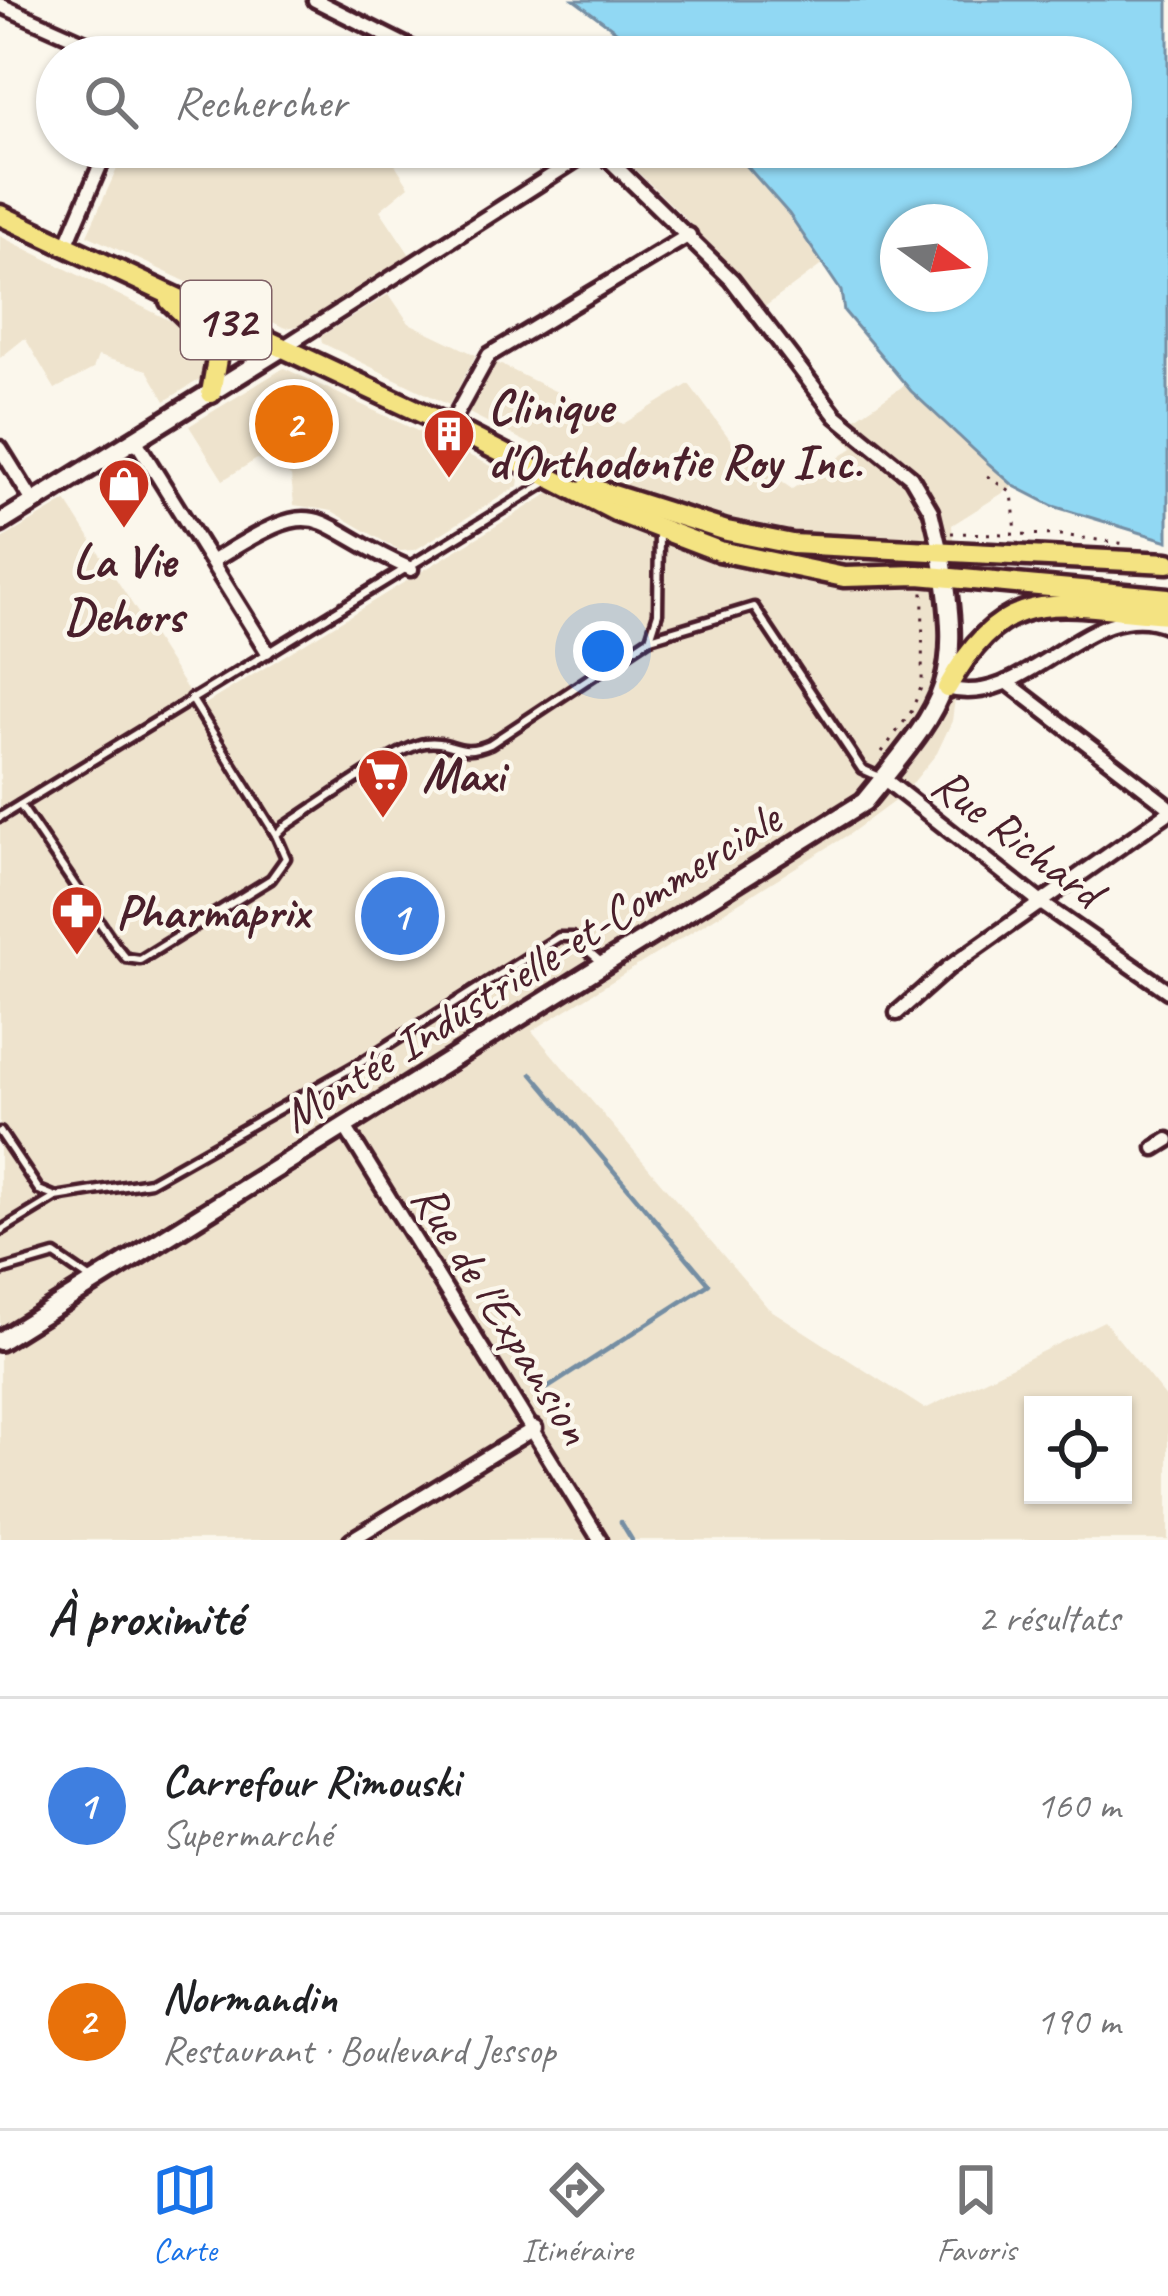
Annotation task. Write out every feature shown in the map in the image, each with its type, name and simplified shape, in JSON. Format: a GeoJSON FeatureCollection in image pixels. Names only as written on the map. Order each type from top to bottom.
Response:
{"type":"FeatureCollection","features":[{"type":"Feature","properties":{"kind":"main road","name":"132"},"geometry":{"type":"LineString","coordinates":[[0,215],[659,529],[800,571],[945,578],[1168,598]]}},
{"type":"Feature","properties":{"kind":"main road"},"geometry":{"type":"LineString","coordinates":[[153,286],[219,348],[211,393]]}},
{"type":"Feature","properties":{"kind":"main road"},"geometry":{"type":"LineString","coordinates":[[0,523],[284,347]]}},
{"type":"Feature","properties":{"kind":"main road","name":"132"},"geometry":{"type":"LineString","coordinates":[[555,477],[727,531],[792,544],[1168,563]]}},
{"type":"Feature","properties":{"kind":"main road","name":"Montée Industrielle-et-Commerciale"},"geometry":{"type":"LineString","coordinates":[[0,1341],[864,802],[911,746],[947,688],[951,628],[940,553]]}},
{"type":"Feature","properties":{"kind":"main road"},"geometry":{"type":"LineString","coordinates":[[947,688],[981,633],[1022,610],[1053,607],[1168,614]]}},
{"type":"Feature","properties":{"kind":"street"},"geometry":{"type":"LineString","coordinates":[[315,0],[387,36]]}},
{"type":"Feature","properties":{"kind":"street"},"geometry":{"type":"LineString","coordinates":[[0,5],[70,36]]}},
{"type":"Feature","properties":{"kind":"street"},"geometry":{"type":"LineString","coordinates":[[66,246],[99,168]]}},
{"type":"Feature","properties":{"kind":"street"},"geometry":{"type":"LineString","coordinates":[[284,347],[563,168]]}},
{"type":"Feature","properties":{"kind":"street"},"geometry":{"type":"LineString","coordinates":[[618,168],[732,280],[836,416],[910,478],[932,511],[940,553]]}},
{"type":"Feature","properties":{"kind":"street"},"geometry":{"type":"LineString","coordinates":[[450,426],[489,355],[689,235]]}},
{"type":"Feature","properties":{"kind":"street"},"geometry":{"type":"LineString","coordinates":[[136,440],[267,651]]}},
{"type":"Feature","properties":{"kind":"street"},"geometry":{"type":"LineString","coordinates":[[0,448],[34,503]]}},
{"type":"Feature","properties":{"kind":"street"},"geometry":{"type":"LineString","coordinates":[[213,561],[275,523],[307,518],[325,522],[411,569]]}},
{"type":"Feature","properties":{"kind":"street"},"geometry":{"type":"LineString","coordinates":[[947,688],[971,695],[1007,682],[1115,623],[1148,617],[1168,626]]}},
{"type":"Feature","properties":{"kind":"street"},"geometry":{"type":"LineString","coordinates":[[896,1012],[948,968],[1044,905],[1168,809],[1007,682]]}},
{"type":"Feature","properties":{"kind":"street","name":"Rue Richard"},"geometry":{"type":"LineString","coordinates":[[883,778],[1044,905],[1168,991]]}},
{"type":"Feature","properties":{"kind":"street","name":"Rue de l'Expansion"},"geometry":{"type":"LineString","coordinates":[[344,1125],[600,1540]]}},
{"type":"Feature","properties":{"kind":"street"},"geometry":{"type":"LineString","coordinates":[[351,1540],[535,1429]]}},
{"type":"Feature","properties":{"kind":"lane"},"geometry":{"type":"LineString","coordinates":[[0,817],[555,477]]}},
{"type":"Feature","properties":{"kind":"lane"},"geometry":{"type":"LineString","coordinates":[[650,638],[658,613],[659,529]]}},
{"type":"Feature","properties":{"kind":"lane"},"geometry":{"type":"LineString","coordinates":[[276,835],[412,748],[438,743],[460,752],[490,744],[650,638],[754,607],[862,769],[883,778]]}},
{"type":"Feature","properties":{"kind":"lane"},"geometry":{"type":"LineString","coordinates":[[20,805],[125,958],[140,960],[271,879],[286,858],[276,835],[191,698]]}},
{"type":"Feature","properties":{"kind":"lane"},"geometry":{"type":"LineString","coordinates":[[0,1231],[56,1197],[150,1182],[360,1063],[560,937],[572,937],[606,966]]}},
{"type":"Feature","properties":{"kind":"lane"},"geometry":{"type":"LineString","coordinates":[[0,1132],[39,1190],[56,1197]]}},
{"type":"Feature","properties":{"kind":"lane"},"geometry":{"type":"LineString","coordinates":[[0,1271],[55,1255],[95,1283]]}},
{"type":"Feature","properties":{"kind":"path"},"geometry":{"type":"LineString","coordinates":[[987,476],[1012,493],[1016,535]]}},
{"type":"Feature","properties":{"kind":"path"},"geometry":{"type":"LineString","coordinates":[[960,533],[1134,545]]}},
{"type":"Feature","properties":{"kind":"path"},"geometry":{"type":"LineString","coordinates":[[883,778],[882,750],[911,712],[922,685],[923,614]]}},
{"type":"Feature","properties":{"kind":"shaded area"},"geometry":{"type":"Polygon","coordinates":[[[117,168],[397,168],[409,186],[380,210],[410,255],[298,326],[285,328],[87,235],[117,168]]]}},
{"type":"Feature","properties":{"kind":"shaded area"},"geometry":{"type":"Polygon","coordinates":[[[634,168],[749,168],[789,213],[823,264],[763,308],[683,216],[634,168]]]}},
{"type":"Feature","properties":{"kind":"shaded area"},"geometry":{"type":"Polygon","coordinates":[[[0,236],[191,331],[206,349],[207,375],[165,401],[147,370],[98,356],[93,369],[55,389],[25,338],[0,358],[0,236]]]}},
{"type":"Feature","properties":{"kind":"shaded area"},"geometry":{"type":"Polygon","coordinates":[[[389,294],[409,323],[476,355],[449,405],[322,343],[321,336],[389,294]]]}},
{"type":"Feature","properties":{"kind":"shaded area"},"geometry":{"type":"Polygon","coordinates":[[[495,362],[623,424],[689,384],[741,454],[792,489],[853,448],[838,430],[906,384],[1014,486],[952,525],[961,652],[952,721],[937,753],[904,794],[851,833],[532,1031],[768,1308],[925,1409],[1104,1321],[1168,1400],[1168,1540],[0,1540],[0,540],[66,501],[199,708],[550,493],[564,461],[467,412],[495,362]]]}},
{"type":"Feature","properties":{"kind":"shaded area"},"geometry":{"type":"Polygon","coordinates":[[[284,368],[519,479],[518,486],[415,550],[400,551],[332,511],[294,505],[291,476],[257,459],[223,480],[189,426],[284,368]]]}},
{"type":"Feature","properties":{"kind":"water"},"geometry":{"type":"Polygon","coordinates":[[[574,0],[1168,0],[1168,541],[1053,506],[1014,486],[911,391],[844,311],[841,291],[789,214],[748,168],[1132,168],[1132,36],[623,36],[574,0]]]}},
{"type":"Feature","properties":{"kind":"waterway"},"geometry":{"type":"LineString","coordinates":[[532,1074],[709,1284],[543,1391],[554,1409]]}},
{"type":"Feature","properties":{"kind":"waterway"},"geometry":{"type":"LineString","coordinates":[[621,1522],[632,1540]]}},
{"type":"Feature","properties":{"kind":"place","name":"Normandin"},"geometry":{"type":"Point","coordinates":[294,424]}},
{"type":"Feature","properties":{"kind":"place","name":"Clinique d'Orthodontie Roy Inc."},"geometry":{"type":"Point","coordinates":[449,480]}},
{"type":"Feature","properties":{"kind":"place","name":"La Vie Dehors"},"geometry":{"type":"Point","coordinates":[124,530]}},
{"type":"Feature","properties":{"kind":"place","name":"Maxi"},"geometry":{"type":"Point","coordinates":[383,820]}},
{"type":"Feature","properties":{"kind":"place","name":"Carrefour Rimouski"},"geometry":{"type":"Point","coordinates":[400,916]}},
{"type":"Feature","properties":{"kind":"place","name":"Pharmaprix"},"geometry":{"type":"Point","coordinates":[77,957]}}]}
